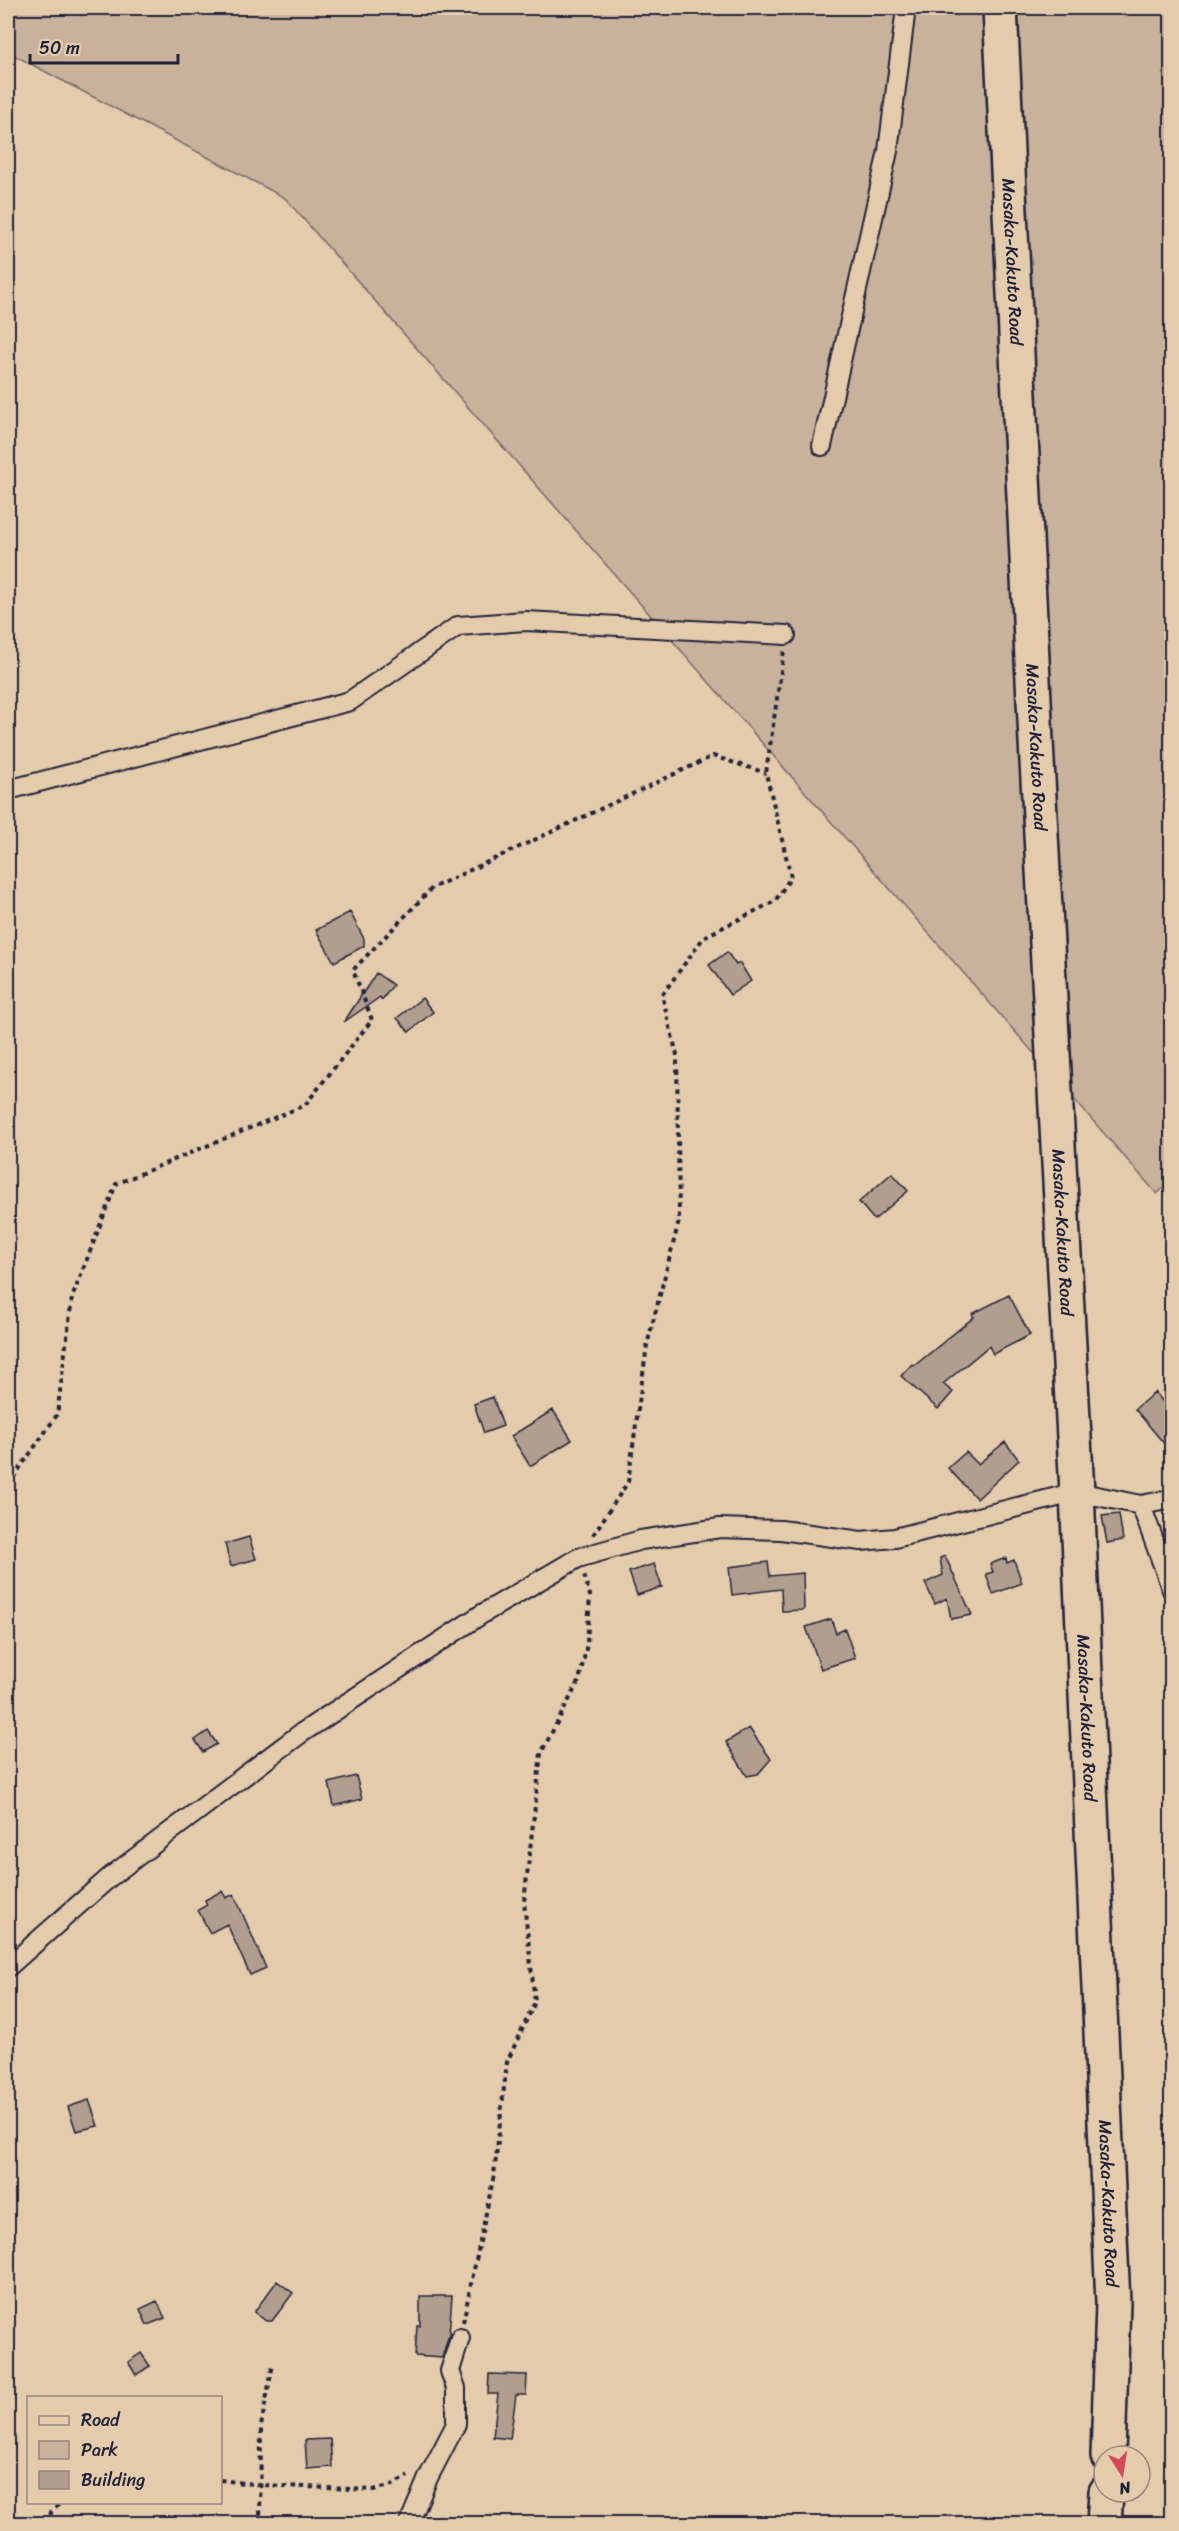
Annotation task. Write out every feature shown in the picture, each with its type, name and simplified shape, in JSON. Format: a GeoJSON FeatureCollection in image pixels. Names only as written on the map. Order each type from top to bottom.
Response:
{"type":"FeatureCollection","features":[{"type":"Feature","properties":{"kind":"highway","name":"Masaka-Kakuto Road"},"geometry":{"type":"LineString","coordinates":[[1000,8],[1077,1492],[1113,2303],[1108,2444]]}},
{"type":"Feature","properties":{"kind":"highway"},"geometry":{"type":"LineString","coordinates":[[1104,2523],[1105,2504]]}},
{"type":"Feature","properties":{"kind":"street"},"geometry":{"type":"LineString","coordinates":[[822,446],[888,151],[906,8]]}},
{"type":"Feature","properties":{"kind":"street"},"geometry":{"type":"LineString","coordinates":[[8,790],[351,701],[458,626],[526,621],[786,635]]}},
{"type":"Feature","properties":{"kind":"street"},"geometry":{"type":"LineString","coordinates":[[8,1966],[110,1877],[300,1734],[482,1614],[578,1558],[641,1540],[720,1528],[781,1530],[861,1541],[895,1538],[1077,1492],[1141,1505],[1172,1499]]}},
{"type":"Feature","properties":{"kind":"street"},"geometry":{"type":"LineString","coordinates":[[1141,1505],[1172,1590]]}},
{"type":"Feature","properties":{"kind":"street"},"geometry":{"type":"LineString","coordinates":[[409,2523],[456,2424],[456,2388],[450,2372],[460,2338]]}},
{"type":"Feature","properties":{"kind":"path"},"geometry":{"type":"LineString","coordinates":[[460,2338],[494,2175],[507,2062],[535,2002],[524,1902],[541,1753],[579,1681],[587,1644],[590,1595],[578,1558],[628,1482],[647,1345],[678,1221],[677,1055],[662,995],[704,937],[776,901],[791,878],[766,773],[786,635]]}},
{"type":"Feature","properties":{"kind":"path"},"geometry":{"type":"LineString","coordinates":[[8,1485],[57,1415],[72,1298],[116,1184],[305,1105],[372,1020],[352,970],[432,888],[713,756],[766,773]]}},
{"type":"Feature","properties":{"kind":"path"},"geometry":{"type":"LineString","coordinates":[[260,2523],[261,2426],[273,2364]]}},
{"type":"Feature","properties":{"kind":"path"},"geometry":{"type":"LineString","coordinates":[[222,2480],[261,2486],[373,2490],[390,2486],[412,2473],[434,2467]]}},
{"type":"Feature","properties":{"kind":"path"},"geometry":{"type":"LineString","coordinates":[[49,2523],[51,2512],[60,2504]]}},
{"type":"Feature","properties":{"kind":"green space"},"geometry":{"type":"Polygon","coordinates":[[[8,8],[1171,8],[1171,1181],[1157,1194],[285,198],[8,52],[8,8]]]}},
{"type":"Feature","properties":{"kind":"building"},"geometry":{"type":"Polygon","coordinates":[[[350,912],[364,939],[364,946],[334,962],[316,930],[350,912]]]}},
{"type":"Feature","properties":{"kind":"building"},"geometry":{"type":"Polygon","coordinates":[[[727,952],[736,965],[740,963],[751,981],[730,995],[709,965],[727,952]]]}},
{"type":"Feature","properties":{"kind":"building"},"geometry":{"type":"Polygon","coordinates":[[[376,973],[393,985],[382,1000],[380,997],[344,1022],[376,973]]]}},
{"type":"Feature","properties":{"kind":"building"},"geometry":{"type":"Polygon","coordinates":[[[422,998],[433,1012],[409,1032],[397,1018],[422,998]]]}},
{"type":"Feature","properties":{"kind":"building"},"geometry":{"type":"Polygon","coordinates":[[[892,1173],[908,1191],[874,1220],[859,1202],[892,1173]]]}},
{"type":"Feature","properties":{"kind":"building"},"geometry":{"type":"Polygon","coordinates":[[[1009,1295],[1030,1335],[993,1354],[989,1346],[943,1384],[953,1392],[938,1409],[901,1376],[912,1364],[914,1366],[974,1317],[972,1314],[1009,1295]]]}},
{"type":"Feature","properties":{"kind":"building"},"geometry":{"type":"Polygon","coordinates":[[[1155,1392],[1172,1413],[1172,1453],[1135,1409],[1155,1392]]]}},
{"type":"Feature","properties":{"kind":"building"},"geometry":{"type":"Polygon","coordinates":[[[493,1397],[503,1426],[484,1433],[474,1404],[493,1397]]]}},
{"type":"Feature","properties":{"kind":"building"},"geometry":{"type":"Polygon","coordinates":[[[553,1410],[572,1440],[530,1466],[511,1436],[553,1410]]]}},
{"type":"Feature","properties":{"kind":"building"},"geometry":{"type":"Polygon","coordinates":[[[1005,1442],[1019,1460],[977,1499],[948,1468],[966,1452],[978,1464],[1005,1442]]]}},
{"type":"Feature","properties":{"kind":"building"},"geometry":{"type":"Polygon","coordinates":[[[1119,1514],[1123,1540],[1107,1543],[1102,1516],[1119,1514]]]}},
{"type":"Feature","properties":{"kind":"building"},"geometry":{"type":"Polygon","coordinates":[[[249,1537],[256,1559],[231,1566],[225,1544],[249,1537]]]}},
{"type":"Feature","properties":{"kind":"building"},"geometry":{"type":"Polygon","coordinates":[[[945,1556],[972,1615],[951,1619],[947,1598],[935,1604],[925,1583],[943,1575],[940,1558],[945,1556]]]}},
{"type":"Feature","properties":{"kind":"building"},"geometry":{"type":"Polygon","coordinates":[[[1006,1558],[1007,1563],[1014,1560],[1022,1583],[993,1594],[986,1574],[993,1572],[990,1564],[1006,1558]]]}},
{"type":"Feature","properties":{"kind":"building"},"geometry":{"type":"Polygon","coordinates":[[[768,1562],[770,1576],[803,1573],[804,1610],[782,1611],[781,1589],[732,1595],[729,1567],[768,1562]]]}},
{"type":"Feature","properties":{"kind":"building"},"geometry":{"type":"Polygon","coordinates":[[[654,1564],[662,1587],[637,1595],[629,1572],[654,1564]]]}},
{"type":"Feature","properties":{"kind":"building"},"geometry":{"type":"Polygon","coordinates":[[[831,1619],[836,1633],[845,1629],[855,1658],[821,1669],[806,1627],[831,1619]]]}},
{"type":"Feature","properties":{"kind":"building"},"geometry":{"type":"Polygon","coordinates":[[[749,1728],[771,1759],[758,1774],[747,1776],[726,1742],[749,1728]]]}},
{"type":"Feature","properties":{"kind":"building"},"geometry":{"type":"Polygon","coordinates":[[[208,1731],[217,1744],[203,1752],[195,1740],[208,1731]]]}},
{"type":"Feature","properties":{"kind":"building"},"geometry":{"type":"Polygon","coordinates":[[[356,1776],[362,1799],[334,1806],[329,1783],[356,1776]]]}},
{"type":"Feature","properties":{"kind":"building"},"geometry":{"type":"Polygon","coordinates":[[[222,1891],[226,1898],[234,1894],[266,1968],[250,1975],[227,1924],[210,1933],[198,1910],[207,1905],[205,1900],[222,1891]]]}},
{"type":"Feature","properties":{"kind":"building"},"geometry":{"type":"Polygon","coordinates":[[[89,2100],[98,2126],[76,2131],[68,2107],[89,2100]]]}},
{"type":"Feature","properties":{"kind":"building"},"geometry":{"type":"Polygon","coordinates":[[[277,2281],[293,2293],[272,2321],[266,2321],[254,2312],[277,2281]]]}},
{"type":"Feature","properties":{"kind":"building"},"geometry":{"type":"Polygon","coordinates":[[[420,2296],[452,2296],[449,2334],[442,2358],[415,2356],[417,2326],[420,2326],[420,2296]]]}},
{"type":"Feature","properties":{"kind":"building"},"geometry":{"type":"Polygon","coordinates":[[[157,2301],[165,2318],[147,2325],[140,2309],[157,2301]]]}},
{"type":"Feature","properties":{"kind":"building"},"geometry":{"type":"Polygon","coordinates":[[[141,2353],[150,2366],[136,2375],[128,2362],[141,2353]]]}},
{"type":"Feature","properties":{"kind":"building"},"geometry":{"type":"Polygon","coordinates":[[[489,2374],[527,2375],[526,2395],[516,2395],[510,2439],[493,2437],[498,2394],[488,2394],[489,2374]]]}},
{"type":"Feature","properties":{"kind":"building"},"geometry":{"type":"Polygon","coordinates":[[[330,2439],[332,2467],[307,2469],[305,2440],[330,2439]]]}}]}
